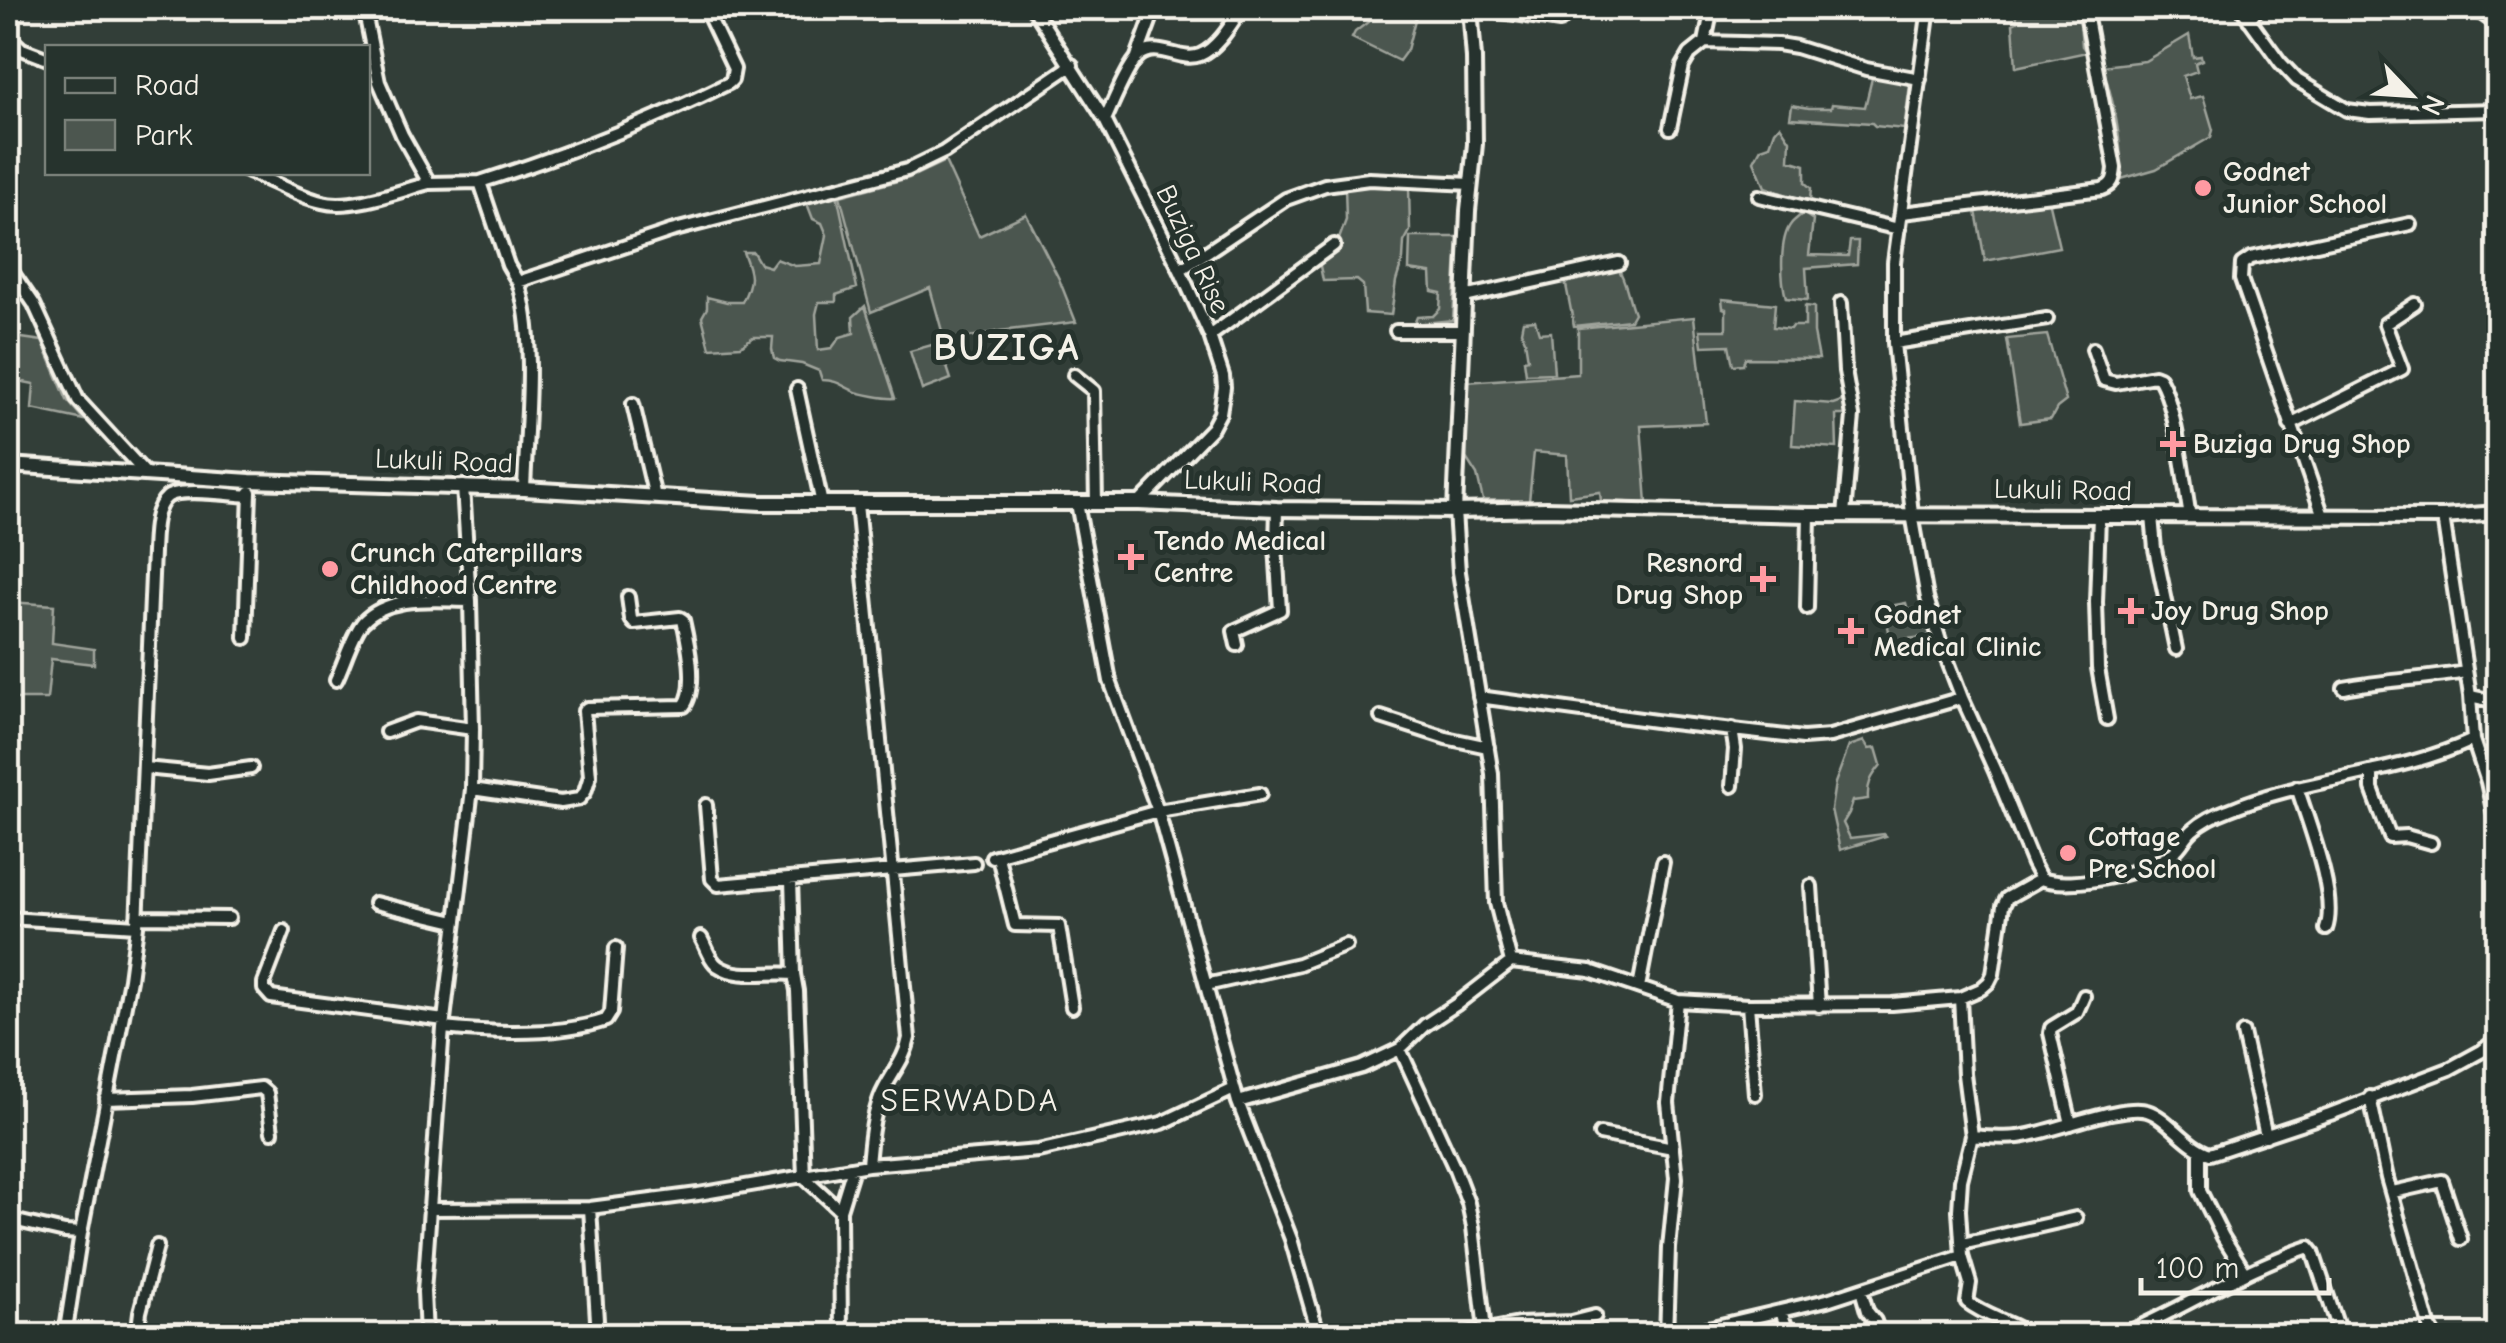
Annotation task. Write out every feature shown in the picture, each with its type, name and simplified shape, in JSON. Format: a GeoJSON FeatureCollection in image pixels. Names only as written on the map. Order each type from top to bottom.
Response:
{"type":"FeatureCollection","features":[{"type":"Feature","properties":{"kind":"street"},"geometry":{"type":"LineString","coordinates":[[8,10],[22,8]]}},
{"type":"Feature","properties":{"kind":"street"},"geometry":{"type":"LineString","coordinates":[[364,8],[378,82],[429,182]]}},
{"type":"Feature","properties":{"kind":"street"},"geometry":{"type":"LineString","coordinates":[[255,175],[306,197],[336,204],[377,198],[429,182],[480,182],[552,159],[729,84],[734,69],[705,8]]}},
{"type":"Feature","properties":{"kind":"street"},"geometry":{"type":"LineString","coordinates":[[878,13],[890,8]]}},
{"type":"Feature","properties":{"kind":"street","name":"Buziga Rise"},"geometry":{"type":"LineString","coordinates":[[1033,8],[1105,120],[1180,270],[1224,376],[1220,413],[1212,428],[1138,503]]}},
{"type":"Feature","properties":{"kind":"street"},"geometry":{"type":"LineString","coordinates":[[1105,120],[1137,57],[1155,8]]}},
{"type":"Feature","properties":{"kind":"street"},"geometry":{"type":"LineString","coordinates":[[1137,57],[1150,50],[1188,57],[1200,55],[1242,8]]}},
{"type":"Feature","properties":{"kind":"street"},"geometry":{"type":"LineString","coordinates":[[1511,962],[1496,903],[1492,774],[1460,572],[1455,511],[1475,144],[1472,8],[1518,11],[1560,21],[1568,8]]}},
{"type":"Feature","properties":{"kind":"street"},"geometry":{"type":"LineString","coordinates":[[1670,128],[1683,66],[1705,42],[1712,8]]}},
{"type":"Feature","properties":{"kind":"street"},"geometry":{"type":"LineString","coordinates":[[1929,8],[1894,262],[1894,343],[1912,514],[1927,598],[1962,698],[2041,879]]}},
{"type":"Feature","properties":{"kind":"street"},"geometry":{"type":"LineString","coordinates":[[1902,213],[2028,200],[2109,186],[2114,168],[2085,8]]}},
{"type":"Feature","properties":{"kind":"street"},"geometry":{"type":"LineString","coordinates":[[2241,8],[2297,80],[2346,110],[2370,114],[2498,110]]}},
{"type":"Feature","properties":{"kind":"street"},"geometry":{"type":"LineString","coordinates":[[2250,20],[2258,8]]}},
{"type":"Feature","properties":{"kind":"street"},"geometry":{"type":"LineString","coordinates":[[2474,8],[2498,24]]}},
{"type":"Feature","properties":{"kind":"street"},"geometry":{"type":"LineString","coordinates":[[8,36],[22,49],[45,58]]}},
{"type":"Feature","properties":{"kind":"street"},"geometry":{"type":"LineString","coordinates":[[1705,42],[1778,44],[1866,69],[1920,79]]}},
{"type":"Feature","properties":{"kind":"street"},"geometry":{"type":"LineString","coordinates":[[518,282],[672,232],[907,170],[944,152],[1072,65]]}},
{"type":"Feature","properties":{"kind":"street"},"geometry":{"type":"LineString","coordinates":[[1180,270],[1286,199],[1324,185],[1369,179],[1471,184]]}},
{"type":"Feature","properties":{"kind":"street"},"geometry":{"type":"LineString","coordinates":[[480,182],[523,297],[528,329],[524,488]]}},
{"type":"Feature","properties":{"kind":"street"},"geometry":{"type":"LineString","coordinates":[[1759,196],[1899,229]]}},
{"type":"Feature","properties":{"kind":"street"},"geometry":{"type":"LineString","coordinates":[[2322,516],[2241,279],[2242,264],[2251,258],[2410,224]]}},
{"type":"Feature","properties":{"kind":"street"},"geometry":{"type":"LineString","coordinates":[[1210,336],[1334,245]]}},
{"type":"Feature","properties":{"kind":"street"},"geometry":{"type":"LineString","coordinates":[[1464,297],[1619,263]]}},
{"type":"Feature","properties":{"kind":"street"},"geometry":{"type":"LineString","coordinates":[[8,266],[34,304],[78,400],[146,474]]}},
{"type":"Feature","properties":{"kind":"street"},"geometry":{"type":"LineString","coordinates":[[1840,303],[1853,416],[1844,515]]}},
{"type":"Feature","properties":{"kind":"street"},"geometry":{"type":"LineString","coordinates":[[2290,424],[2402,368],[2385,324],[2416,304]]}},
{"type":"Feature","properties":{"kind":"street"},"geometry":{"type":"LineString","coordinates":[[1894,343],[2047,319]]}},
{"type":"Feature","properties":{"kind":"street"},"geometry":{"type":"LineString","coordinates":[[1396,331],[1463,331]]}},
{"type":"Feature","properties":{"kind":"street"},"geometry":{"type":"LineString","coordinates":[[2093,349],[2104,380],[2116,383],[2154,376],[2164,385],[2190,517]]}},
{"type":"Feature","properties":{"kind":"street"},"geometry":{"type":"LineString","coordinates":[[1074,375],[1094,391],[1096,503]]}},
{"type":"Feature","properties":{"kind":"street"},"geometry":{"type":"LineString","coordinates":[[797,389],[822,504]]}},
{"type":"Feature","properties":{"kind":"street"},"geometry":{"type":"LineString","coordinates":[[633,404],[655,497]]}},
{"type":"Feature","properties":{"kind":"street","name":"Lukuli Road"},"geometry":{"type":"LineString","coordinates":[[8,464],[250,482],[524,488],[822,504],[1138,503],[1277,509],[1546,509],[1809,515],[2443,518],[2498,513]]}},
{"type":"Feature","properties":{"kind":"street"},"geometry":{"type":"LineString","coordinates":[[245,638],[250,482]]}},
{"type":"Feature","properties":{"kind":"street"},"geometry":{"type":"LineString","coordinates":[[426,1336],[424,1292],[443,1024],[472,789],[474,729],[463,486]]}},
{"type":"Feature","properties":{"kind":"street"},"geometry":{"type":"LineString","coordinates":[[65,1336],[130,979],[137,921],[156,520],[170,495],[250,496]]}},
{"type":"Feature","properties":{"kind":"street"},"geometry":{"type":"LineString","coordinates":[[857,504],[909,1038],[904,1058],[880,1098],[868,1164]]}},
{"type":"Feature","properties":{"kind":"street"},"geometry":{"type":"LineString","coordinates":[[1077,504],[1110,681],[1158,811],[1234,1089],[1291,1240],[1319,1336]]}},
{"type":"Feature","properties":{"kind":"street"},"geometry":{"type":"LineString","coordinates":[[1237,645],[1234,631],[1280,610],[1277,509]]}},
{"type":"Feature","properties":{"kind":"street"},"geometry":{"type":"LineString","coordinates":[[1807,608],[1809,515]]}},
{"type":"Feature","properties":{"kind":"street"},"geometry":{"type":"LineString","coordinates":[[2099,516],[2098,668],[2108,720]]}},
{"type":"Feature","properties":{"kind":"street"},"geometry":{"type":"LineString","coordinates":[[2152,516],[2176,650]]}},
{"type":"Feature","properties":{"kind":"street"},"geometry":{"type":"LineString","coordinates":[[2443,518],[2470,696],[2472,740],[2487,782],[2498,833]]}},
{"type":"Feature","properties":{"kind":"street"},"geometry":{"type":"LineString","coordinates":[[472,789],[561,802],[580,799],[590,776],[584,716],[587,708],[684,706],[688,702],[692,686],[683,620],[634,623],[628,597]]}},
{"type":"Feature","properties":{"kind":"street"},"geometry":{"type":"LineString","coordinates":[[336,680],[361,624],[376,612],[402,602],[470,600]]}},
{"type":"Feature","properties":{"kind":"street"},"geometry":{"type":"LineString","coordinates":[[2344,688],[2466,672]]}},
{"type":"Feature","properties":{"kind":"street"},"geometry":{"type":"LineString","coordinates":[[2470,696],[2498,702]]}},
{"type":"Feature","properties":{"kind":"street"},"geometry":{"type":"LineString","coordinates":[[1479,697],[1804,738],[1830,736],[1962,698]]}},
{"type":"Feature","properties":{"kind":"street"},"geometry":{"type":"LineString","coordinates":[[1381,717],[1488,747]]}},
{"type":"Feature","properties":{"kind":"street"},"geometry":{"type":"LineString","coordinates":[[386,732],[416,721],[474,729]]}},
{"type":"Feature","properties":{"kind":"street"},"geometry":{"type":"LineString","coordinates":[[1732,729],[1732,786]]}},
{"type":"Feature","properties":{"kind":"street"},"geometry":{"type":"LineString","coordinates":[[1238,1102],[1362,1067],[1400,1049],[1425,1025],[1511,962],[1590,971],[1678,1001],[1820,1006],[1960,998],[1981,988],[1993,974],[2007,898],[2041,879],[2059,884],[2078,883],[2122,873],[2161,860],[2174,852],[2194,829],[2224,812],[2297,787],[2397,768],[2472,740]]}},
{"type":"Feature","properties":{"kind":"street"},"geometry":{"type":"LineString","coordinates":[[144,768],[208,774],[251,768]]}},
{"type":"Feature","properties":{"kind":"street"},"geometry":{"type":"LineString","coordinates":[[2372,772],[2372,789],[2390,837],[2431,842]]}},
{"type":"Feature","properties":{"kind":"street"},"geometry":{"type":"LineString","coordinates":[[2297,787],[2326,886],[2330,918],[2326,929]]}},
{"type":"Feature","properties":{"kind":"street"},"geometry":{"type":"LineString","coordinates":[[1072,1008],[1059,926],[1015,925],[995,857],[1158,811],[1260,794]]}},
{"type":"Feature","properties":{"kind":"street"},"geometry":{"type":"LineString","coordinates":[[706,805],[713,882],[718,885],[974,863]]}},
{"type":"Feature","properties":{"kind":"street"},"geometry":{"type":"LineString","coordinates":[[1638,987],[1663,862]]}},
{"type":"Feature","properties":{"kind":"street"},"geometry":{"type":"LineString","coordinates":[[792,880],[804,1177],[840,1210]]}},
{"type":"Feature","properties":{"kind":"street"},"geometry":{"type":"LineString","coordinates":[[1812,886],[1820,1006]]}},
{"type":"Feature","properties":{"kind":"street"},"geometry":{"type":"LineString","coordinates":[[375,904],[455,922]]}},
{"type":"Feature","properties":{"kind":"street"},"geometry":{"type":"LineString","coordinates":[[8,918],[228,918]]}},
{"type":"Feature","properties":{"kind":"street"},"geometry":{"type":"LineString","coordinates":[[284,930],[264,982],[271,997],[443,1024],[535,1030],[606,1020],[611,1012],[616,948]]}},
{"type":"Feature","properties":{"kind":"street"},"geometry":{"type":"LineString","coordinates":[[701,938],[720,967],[743,973],[794,974]]}},
{"type":"Feature","properties":{"kind":"street"},"geometry":{"type":"LineString","coordinates":[[1206,985],[1315,959],[1346,945]]}},
{"type":"Feature","properties":{"kind":"street"},"geometry":{"type":"LineString","coordinates":[[2071,1124],[2050,1033],[2051,1028],[2076,1012],[2084,996]]}},
{"type":"Feature","properties":{"kind":"street"},"geometry":{"type":"LineString","coordinates":[[1960,998],[1972,1136],[1959,1210],[1970,1283],[1967,1302],[2032,1336]]}},
{"type":"Feature","properties":{"kind":"street"},"geometry":{"type":"LineString","coordinates":[[1666,1336],[1676,1178],[1668,1103],[1678,1001]]}},
{"type":"Feature","properties":{"kind":"street"},"geometry":{"type":"LineString","coordinates":[[1748,1006],[1754,1094]]}},
{"type":"Feature","properties":{"kind":"street"},"geometry":{"type":"LineString","coordinates":[[2243,1033],[2266,1136]]}},
{"type":"Feature","properties":{"kind":"street"},"geometry":{"type":"LineString","coordinates":[[1972,1136],[2020,1138],[2117,1112],[2145,1110],[2210,1154],[2450,1069],[2498,1038]]}},
{"type":"Feature","properties":{"kind":"street"},"geometry":{"type":"LineString","coordinates":[[1400,1049],[1456,1168],[1468,1203],[1486,1330]]}},
{"type":"Feature","properties":{"kind":"street"},"geometry":{"type":"LineString","coordinates":[[106,1099],[192,1096],[261,1088],[267,1093],[272,1132]]}},
{"type":"Feature","properties":{"kind":"street"},"geometry":{"type":"LineString","coordinates":[[429,1210],[590,1208],[868,1164],[1038,1151],[1162,1123],[1234,1089]]}},
{"type":"Feature","properties":{"kind":"street"},"geometry":{"type":"LineString","coordinates":[[2370,1098],[2387,1178],[2435,1336]]}},
{"type":"Feature","properties":{"kind":"street"},"geometry":{"type":"LineString","coordinates":[[1600,1134],[1672,1148]]}},
{"type":"Feature","properties":{"kind":"street"},"geometry":{"type":"LineString","coordinates":[[2200,1150],[2200,1191],[2245,1272]]}},
{"type":"Feature","properties":{"kind":"street"},"geometry":{"type":"LineString","coordinates":[[840,1336],[840,1210],[853,1168]]}},
{"type":"Feature","properties":{"kind":"street"},"geometry":{"type":"LineString","coordinates":[[2392,1192],[2442,1181],[2461,1239]]}},
{"type":"Feature","properties":{"kind":"street"},"geometry":{"type":"LineString","coordinates":[[590,1208],[598,1336]]}},
{"type":"Feature","properties":{"kind":"street"},"geometry":{"type":"LineString","coordinates":[[1674,1336],[1861,1290],[1962,1250],[2076,1218]]}},
{"type":"Feature","properties":{"kind":"street"},"geometry":{"type":"LineString","coordinates":[[8,1219],[81,1233]]}},
{"type":"Feature","properties":{"kind":"street"},"geometry":{"type":"LineString","coordinates":[[137,1336],[156,1246]]}},
{"type":"Feature","properties":{"kind":"street"},"geometry":{"type":"LineString","coordinates":[[2119,1336],[2245,1272],[2309,1247],[2314,1252],[2341,1336]]}},
{"type":"Feature","properties":{"kind":"street"},"geometry":{"type":"LineString","coordinates":[[1861,1290],[1880,1336]]}},
{"type":"Feature","properties":{"kind":"street"},"geometry":{"type":"LineString","coordinates":[[1781,1311],[1788,1336]]}},
{"type":"Feature","properties":{"kind":"street"},"geometry":{"type":"LineString","coordinates":[[1455,1336],[1595,1316]]}},
{"type":"Feature","properties":{"kind":"green space"},"geometry":{"type":"Polygon","coordinates":[[[1386,8],[1416,16],[1407,50],[1399,61],[1352,38],[1386,8]]]}},
{"type":"Feature","properties":{"kind":"green space"},"geometry":{"type":"Polygon","coordinates":[[[2016,8],[2081,8],[2082,46],[2087,52],[2016,67],[2016,8]]]}},
{"type":"Feature","properties":{"kind":"green space"},"geometry":{"type":"Polygon","coordinates":[[[2189,35],[2193,57],[2201,56],[2202,60],[2195,63],[2197,71],[2183,76],[2190,99],[2203,96],[2213,130],[2211,137],[2156,169],[2121,179],[2117,122],[2102,66],[2145,61],[2189,35]]]}},
{"type":"Feature","properties":{"kind":"green space"},"geometry":{"type":"Polygon","coordinates":[[[1872,78],[1907,79],[1910,85],[1904,129],[1790,118],[1792,105],[1865,107],[1872,78]]]}},
{"type":"Feature","properties":{"kind":"green space"},"geometry":{"type":"Polygon","coordinates":[[[1780,125],[1790,140],[1789,160],[1805,165],[1810,200],[1765,187],[1754,161],[1761,148],[1770,145],[1780,125]]]}},
{"type":"Feature","properties":{"kind":"green space"},"geometry":{"type":"Polygon","coordinates":[[[945,161],[979,236],[1026,214],[1076,322],[945,342],[930,288],[871,312],[840,196],[909,178],[945,161]]]}},
{"type":"Feature","properties":{"kind":"green space"},"geometry":{"type":"Polygon","coordinates":[[[1345,185],[1409,186],[1410,231],[1404,242],[1391,315],[1365,313],[1363,285],[1357,280],[1323,281],[1319,261],[1335,250],[1346,220],[1345,185]]]}},
{"type":"Feature","properties":{"kind":"green space"},"geometry":{"type":"Polygon","coordinates":[[[837,194],[857,288],[836,295],[836,302],[819,302],[818,350],[832,348],[840,337],[854,333],[853,317],[865,306],[895,398],[857,392],[822,380],[819,371],[802,364],[774,358],[773,337],[753,337],[741,346],[710,348],[702,317],[707,297],[742,302],[750,277],[743,252],[753,252],[760,264],[770,267],[776,259],[795,266],[821,264],[827,235],[822,223],[813,219],[806,201],[837,194]]]}},
{"type":"Feature","properties":{"kind":"green space"},"geometry":{"type":"Polygon","coordinates":[[[2048,200],[2059,247],[1985,261],[1976,211],[2048,200]]]}},
{"type":"Feature","properties":{"kind":"green space"},"geometry":{"type":"Polygon","coordinates":[[[1803,213],[1813,220],[1809,255],[1848,256],[1850,241],[1858,241],[1857,264],[1806,268],[1808,300],[1786,298],[1782,271],[1787,231],[1803,213]]]}},
{"type":"Feature","properties":{"kind":"green space"},"geometry":{"type":"Polygon","coordinates":[[[1410,237],[1458,237],[1453,320],[1414,324],[1417,317],[1433,316],[1440,309],[1441,293],[1432,291],[1431,273],[1409,270],[1410,237]]]}},
{"type":"Feature","properties":{"kind":"green space"},"geometry":{"type":"Polygon","coordinates":[[[1617,267],[1634,313],[1630,320],[1574,326],[1565,280],[1617,267]]]}},
{"type":"Feature","properties":{"kind":"green space"},"geometry":{"type":"Polygon","coordinates":[[[1722,299],[1775,304],[1773,327],[1790,329],[1805,326],[1805,306],[1814,307],[1819,359],[1745,358],[1743,364],[1733,365],[1729,345],[1702,346],[1700,330],[1726,330],[1722,299]]]}},
{"type":"Feature","properties":{"kind":"green space"},"geometry":{"type":"Polygon","coordinates":[[[1694,317],[1706,423],[1641,426],[1647,503],[1601,501],[1600,492],[1569,496],[1567,455],[1534,452],[1529,501],[1483,500],[1477,475],[1466,458],[1466,382],[1578,374],[1578,328],[1694,317]]]}},
{"type":"Feature","properties":{"kind":"green space"},"geometry":{"type":"Polygon","coordinates":[[[1535,320],[1539,333],[1551,332],[1554,373],[1526,374],[1524,360],[1528,359],[1521,331],[1523,321],[1535,320]]]}},
{"type":"Feature","properties":{"kind":"green space"},"geometry":{"type":"Polygon","coordinates":[[[2047,335],[2066,401],[2051,419],[2020,423],[2007,339],[2047,335]]]}},
{"type":"Feature","properties":{"kind":"green space"},"geometry":{"type":"Polygon","coordinates":[[[8,336],[42,341],[67,400],[84,420],[32,409],[34,384],[8,379],[8,336]]]}},
{"type":"Feature","properties":{"kind":"green space"},"geometry":{"type":"Polygon","coordinates":[[[939,343],[951,379],[922,390],[910,351],[939,343]]]}},
{"type":"Feature","properties":{"kind":"green space"},"geometry":{"type":"Polygon","coordinates":[[[1847,399],[1851,415],[1836,415],[1837,448],[1792,445],[1795,401],[1833,404],[1847,399]]]}},
{"type":"Feature","properties":{"kind":"green space"},"geometry":{"type":"Polygon","coordinates":[[[8,602],[54,605],[52,643],[94,649],[94,664],[51,659],[47,699],[8,699],[8,602]]]}},
{"type":"Feature","properties":{"kind":"green space"},"geometry":{"type":"Polygon","coordinates":[[[1906,603],[1908,610],[1922,607],[1931,636],[1891,641],[1884,607],[1895,611],[1895,605],[1906,603]]]}},
{"type":"Feature","properties":{"kind":"green space"},"geometry":{"type":"Polygon","coordinates":[[[1864,741],[1869,749],[1876,748],[1881,765],[1870,781],[1868,799],[1853,801],[1843,823],[1850,838],[1886,836],[1840,850],[1831,809],[1835,783],[1849,746],[1864,741]]]}},
{"type":"Feature","properties":{"kind":"place","name":"Godnet Junior School"},"geometry":{"type":"Point","coordinates":[2203,188]}},
{"type":"Feature","properties":{"kind":"place","name":"Buziga Drug Shop"},"geometry":{"type":"Point","coordinates":[2173,444]}},
{"type":"Feature","properties":{"kind":"place","name":"Tendo Medical Centre"},"geometry":{"type":"Point","coordinates":[1131,557]}},
{"type":"Feature","properties":{"kind":"place","name":"Crunch Caterpillars Childhood Centre"},"geometry":{"type":"Point","coordinates":[330,569]}},
{"type":"Feature","properties":{"kind":"place","name":"Resnord Drug Shop"},"geometry":{"type":"Point","coordinates":[1763,579]}},
{"type":"Feature","properties":{"kind":"place","name":"Joy Drug Shop"},"geometry":{"type":"Point","coordinates":[2131,611]}},
{"type":"Feature","properties":{"kind":"place","name":"Godnet Medical Clinic"},"geometry":{"type":"Point","coordinates":[1851,631]}},
{"type":"Feature","properties":{"kind":"place","name":"Cottage Pre School"},"geometry":{"type":"Point","coordinates":[2068,853]}},
{"type":"Feature","properties":{"kind":"district","name":"BUZIGA"},"geometry":{"type":"Point","coordinates":[1007,348]}},
{"type":"Feature","properties":{"kind":"district","name":"SERWADDA"},"geometry":{"type":"Point","coordinates":[970,1100]}}]}
